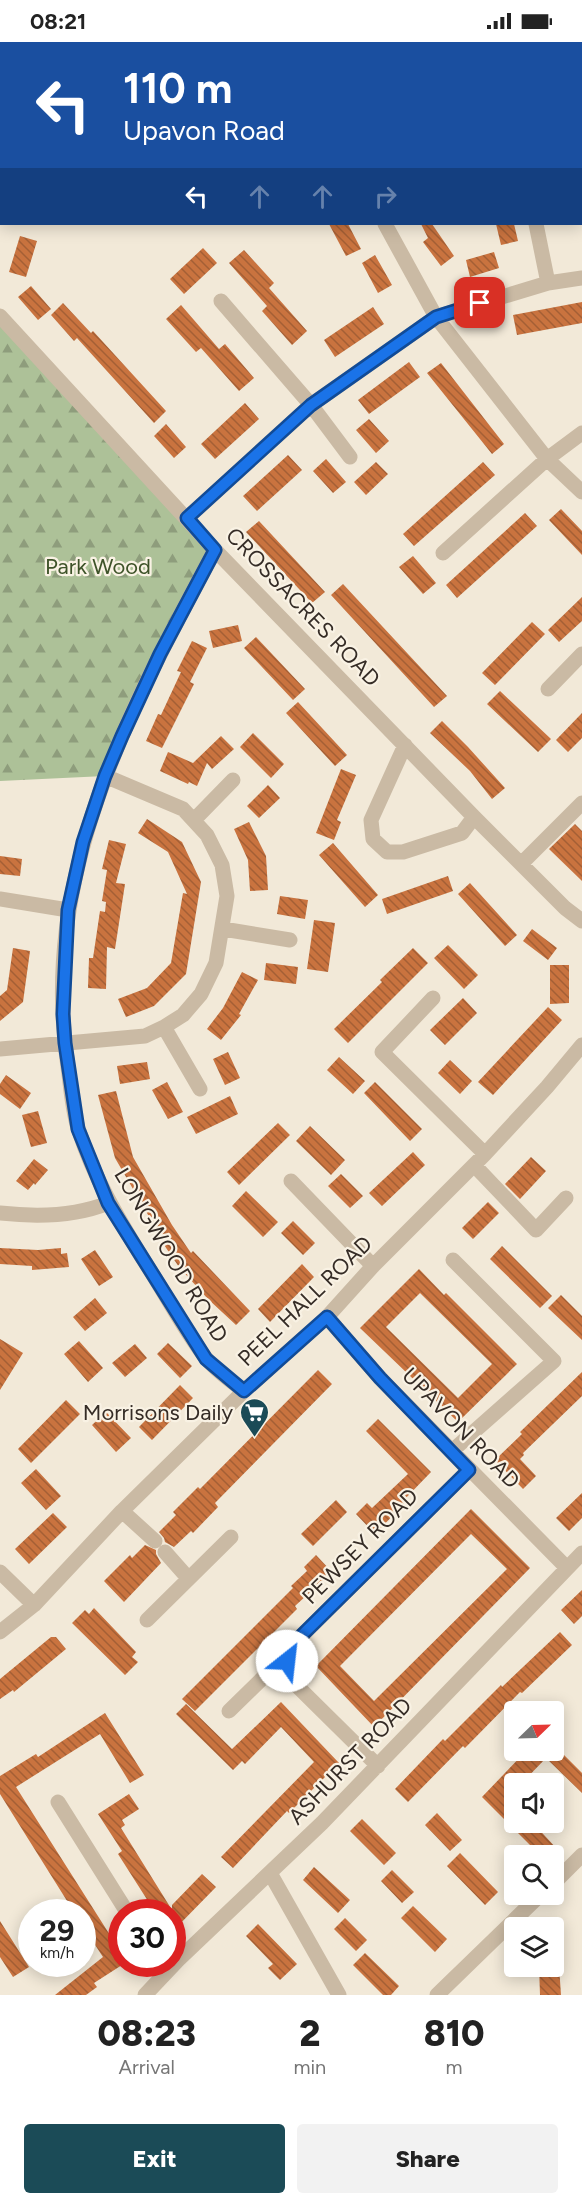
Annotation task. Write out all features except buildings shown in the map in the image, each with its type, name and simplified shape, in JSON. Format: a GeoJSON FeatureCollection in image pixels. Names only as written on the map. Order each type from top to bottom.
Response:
{"type":"FeatureCollection","features":[{"type":"Feature","properties":{"kind":"street"},"geometry":{"type":"LineString","coordinates":[[386,225],[436,317],[547,459],[582,492]]}},
{"type":"Feature","properties":{"kind":"street"},"geometry":{"type":"LineString","coordinates":[[536,225],[548,283]]}},
{"type":"Feature","properties":{"kind":"street"},"geometry":{"type":"LineString","coordinates":[[187,518],[311,405],[436,317],[548,283],[582,278]]}},
{"type":"Feature","properties":{"kind":"street"},"geometry":{"type":"LineString","coordinates":[[221,301],[311,405],[350,457]]}},
{"type":"Feature","properties":{"kind":"street","name":"CROSSACRES ROAD"},"geometry":{"type":"LineString","coordinates":[[0,316],[215,550],[474,817],[565,908],[582,921]]}},
{"type":"Feature","properties":{"kind":"street"},"geometry":{"type":"LineString","coordinates":[[442,553],[547,459],[582,433]]}},
{"type":"Feature","properties":{"kind":"street","name":"LONGWOOD ROAD"},"geometry":{"type":"LineString","coordinates":[[215,550],[160,654],[105,776],[83,842],[68,910],[63,980],[65,1043],[78,1129],[108,1203],[206,1359],[244,1391]]}},
{"type":"Feature","properties":{"kind":"street"},"geometry":{"type":"LineString","coordinates":[[548,689],[582,654]]}},
{"type":"Feature","properties":{"kind":"street"},"geometry":{"type":"LineString","coordinates":[[405,745],[371,820],[373,839],[387,852],[403,852],[462,833],[474,817]]}},
{"type":"Feature","properties":{"kind":"street"},"geometry":{"type":"LineString","coordinates":[[0,1049],[145,1036],[165,1027],[183,1014],[201,994],[216,963],[227,896],[222,866],[207,835],[183,809],[105,776]]}},
{"type":"Feature","properties":{"kind":"street"},"geometry":{"type":"LineString","coordinates":[[194,820],[233,780]]}},
{"type":"Feature","properties":{"kind":"street"},"geometry":{"type":"LineString","coordinates":[[522,863],[582,803]]}},
{"type":"Feature","properties":{"kind":"street"},"geometry":{"type":"LineString","coordinates":[[0,899],[68,910]]}},
{"type":"Feature","properties":{"kind":"street"},"geometry":{"type":"LineString","coordinates":[[223,929],[290,939]]}},
{"type":"Feature","properties":{"kind":"street"},"geometry":{"type":"LineString","coordinates":[[433,998],[382,1052],[479,1159],[536,1230],[566,1198]]}},
{"type":"Feature","properties":{"kind":"street"},"geometry":{"type":"LineString","coordinates":[[165,1027],[200,1089]]}},
{"type":"Feature","properties":{"kind":"street","name":"PEEL HALL ROAD"},"geometry":{"type":"LineString","coordinates":[[0,1632],[34,1605],[122,1511],[244,1391],[327,1317],[373,1266],[547,1087],[582,1045]]}},
{"type":"Feature","properties":{"kind":"street"},"geometry":{"type":"LineString","coordinates":[[291,1181],[373,1266]]}},
{"type":"Feature","properties":{"kind":"street"},"geometry":{"type":"LineString","coordinates":[[0,1213],[60,1215],[93,1209],[108,1203]]}},
{"type":"Feature","properties":{"kind":"street"},"geometry":{"type":"LineString","coordinates":[[452,1451],[554,1361],[453,1260]]}},
{"type":"Feature","properties":{"kind":"street","name":"UPAVON ROAD"},"geometry":{"type":"LineString","coordinates":[[327,1317],[380,1378],[567,1568]]}},
{"type":"Feature","properties":{"kind":"street","name":"PEWSEY ROAD"},"geometry":{"type":"LineString","coordinates":[[287,1661],[293,1644],[469,1470]]}},
{"type":"Feature","properties":{"kind":"street"},"geometry":{"type":"LineString","coordinates":[[122,1511],[160,1547],[188,1578]]}},
{"type":"Feature","properties":{"kind":"street"},"geometry":{"type":"LineString","coordinates":[[147,1620],[231,1537]]}},
{"type":"Feature","properties":{"kind":"street","name":"ASHURST ROAD"},"geometry":{"type":"LineString","coordinates":[[186,1948],[270,1873],[378,1766],[582,1553]]}},
{"type":"Feature","properties":{"kind":"street"},"geometry":{"type":"LineString","coordinates":[[0,1572],[34,1605]]}},
{"type":"Feature","properties":{"kind":"street"},"geometry":{"type":"LineString","coordinates":[[229,1711],[273,1668],[287,1661],[294,1683],[378,1766]]}},
{"type":"Feature","properties":{"kind":"street"},"geometry":{"type":"LineString","coordinates":[[58,1802],[119,1899]]}},
{"type":"Feature","properties":{"kind":"street"},"geometry":{"type":"LineString","coordinates":[[564,1873],[582,1856]]}},
{"type":"Feature","properties":{"kind":"street"},"geometry":{"type":"LineString","coordinates":[[270,1873],[339,1995]]}},
{"type":"Feature","properties":{"kind":"street"},"geometry":{"type":"LineString","coordinates":[[437,1995],[531,1905]]}},
{"type":"Feature","properties":{"kind":"street","name":"ASHURST ROAD"},"geometry":{"type":"LineString","coordinates":[[146,1995],[157,1977]]}},
{"type":"Feature","properties":{"kind":"green space","name":"Park Wood"},"geometry":{"type":"Polygon","coordinates":[[[0,324],[215,550],[105,776],[0,781],[0,324]]]}},
{"type":"Feature","properties":{"kind":"place","name":"Morrisons Daily"},"geometry":{"type":"Point","coordinates":[254,1438]}},
{"type":"Feature","properties":{"kind":"route"},"geometry":{"type":"LineString","coordinates":[[287,1661],[293,1644],[469,1470],[380,1378],[327,1317],[244,1391],[206,1359],[108,1203],[78,1129],[63,1014],[68,910],[83,842],[105,776],[160,654],[215,550],[187,518],[311,405],[436,317],[480,303]]}}]}
